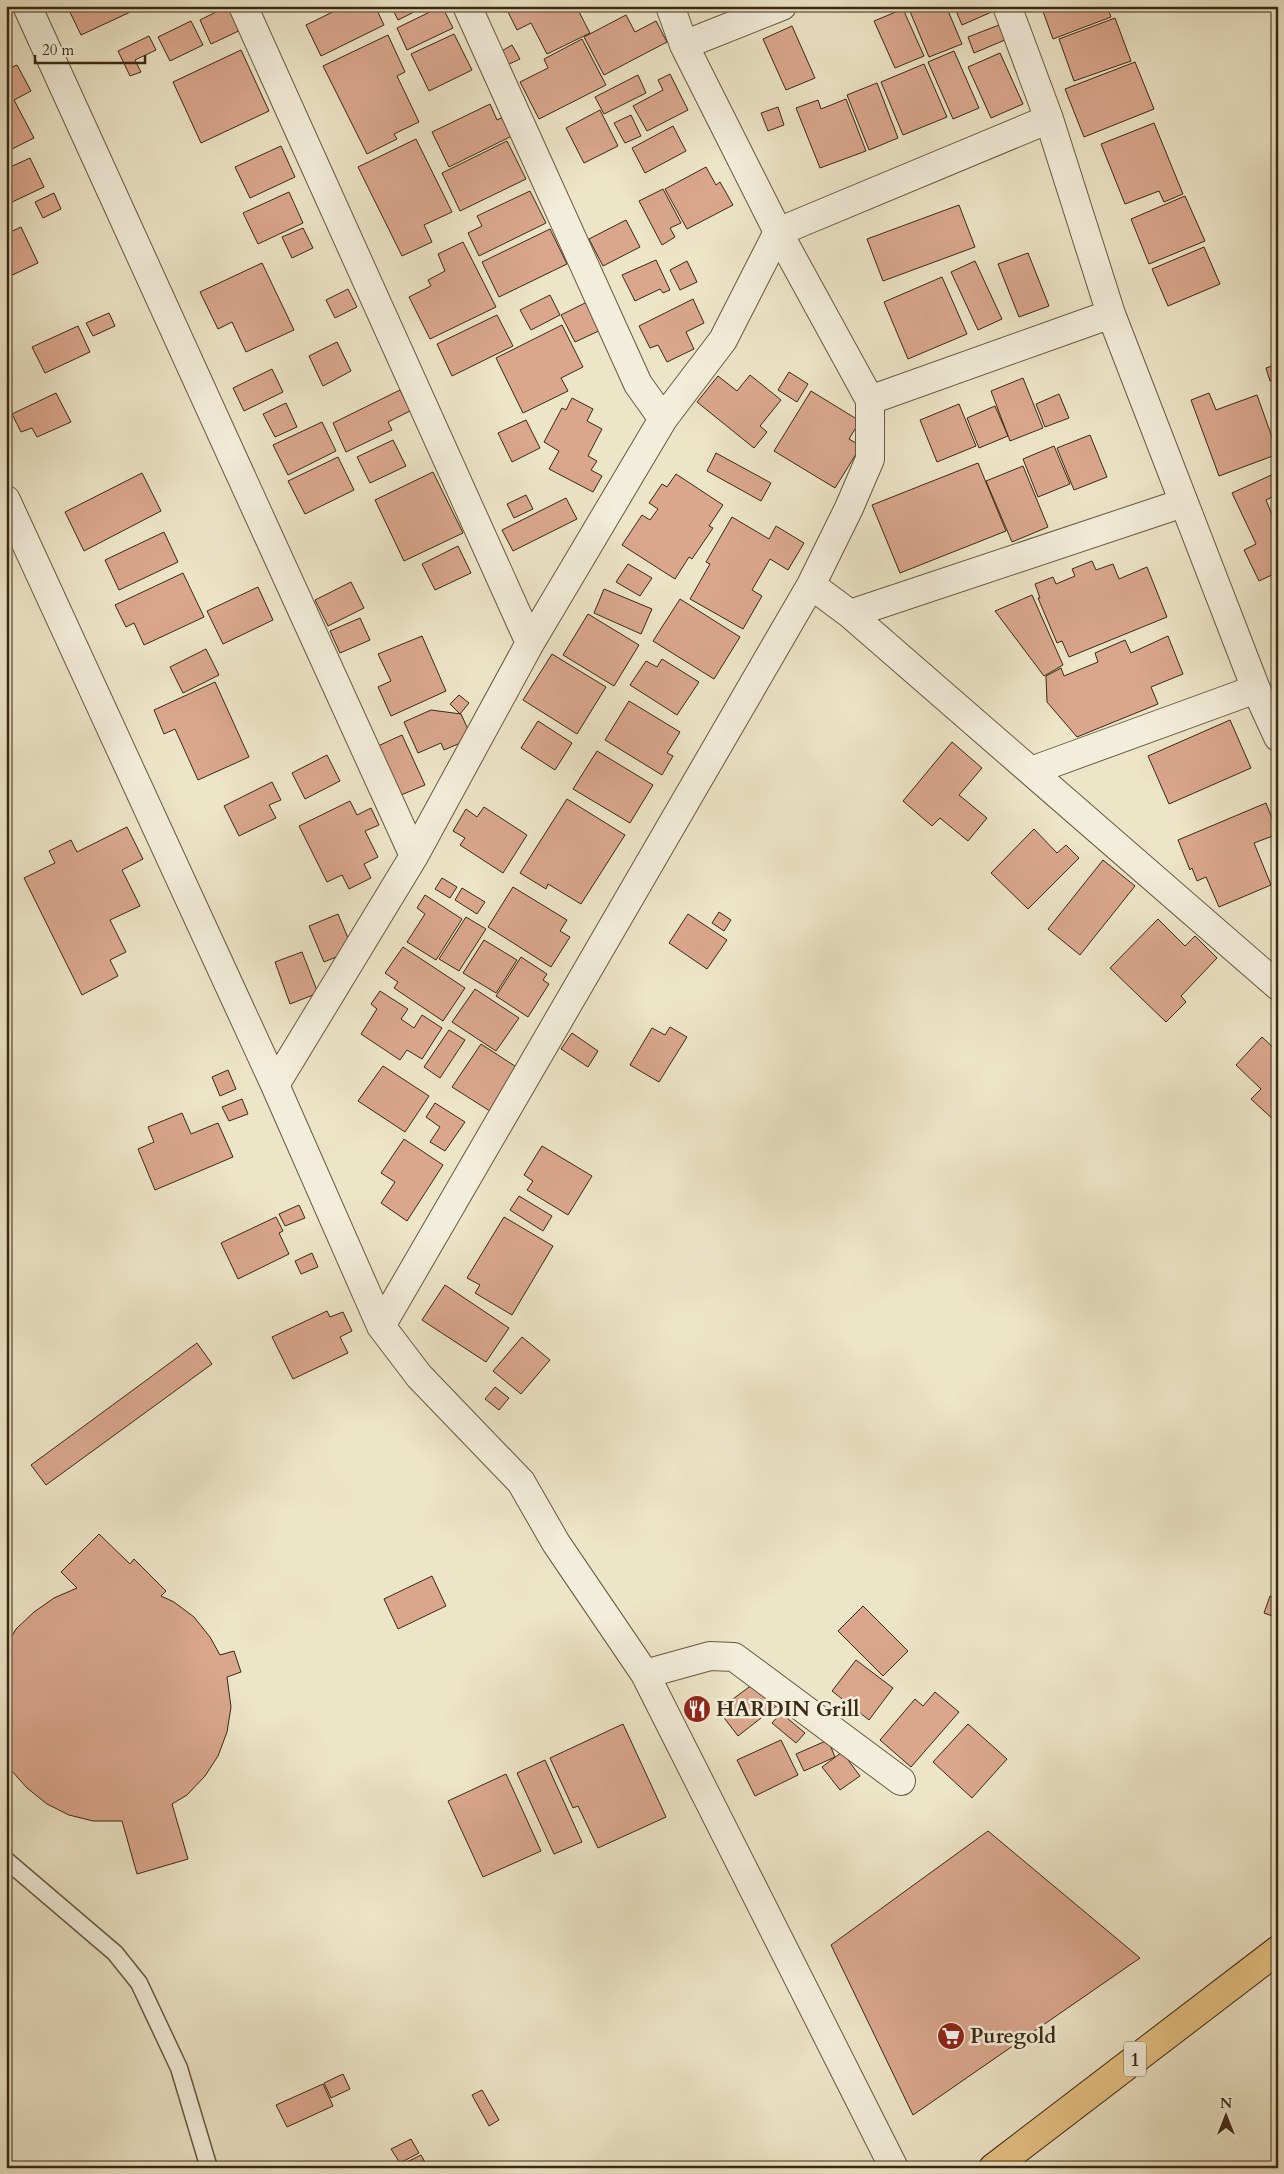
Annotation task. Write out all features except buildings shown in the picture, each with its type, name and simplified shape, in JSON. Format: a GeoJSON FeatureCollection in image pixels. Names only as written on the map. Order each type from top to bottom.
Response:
{"type":"FeatureCollection","features":[{"type":"Feature","properties":{"kind":"highway","name":"1"},"geometry":{"type":"LineString","coordinates":[[993,2168],[1278,1950]]}},
{"type":"Feature","properties":{"kind":"street"},"geometry":{"type":"LineString","coordinates":[[27,6],[414,856]]}},
{"type":"Feature","properties":{"kind":"street"},"geometry":{"type":"LineString","coordinates":[[243,6],[530,643]]}},
{"type":"Feature","properties":{"kind":"street"},"geometry":{"type":"LineString","coordinates":[[467,6],[638,384],[663,419]]}},
{"type":"Feature","properties":{"kind":"street"},"geometry":{"type":"LineString","coordinates":[[381,1326],[810,585],[849,508],[870,459],[870,400],[778,232],[684,45],[670,6]]}},
{"type":"Feature","properties":{"kind":"street"},"geometry":{"type":"LineString","coordinates":[[684,45],[782,6]]}},
{"type":"Feature","properties":{"kind":"street"},"geometry":{"type":"LineString","coordinates":[[1007,6],[1049,119],[1111,314],[1256,689],[1278,737]]}},
{"type":"Feature","properties":{"kind":"street"},"geometry":{"type":"LineString","coordinates":[[275,1085],[414,856],[530,643],[663,419],[723,340],[778,232],[1049,119]]}},
{"type":"Feature","properties":{"kind":"street"},"geometry":{"type":"LineString","coordinates":[[870,400],[1111,314]]}},
{"type":"Feature","properties":{"kind":"street"},"geometry":{"type":"LineString","coordinates":[[6,500],[275,1085],[381,1326],[420,1376],[522,1482],[556,1543],[645,1674],[894,2168]]}},
{"type":"Feature","properties":{"kind":"street"},"geometry":{"type":"LineString","coordinates":[[850,614],[1184,503]]}},
{"type":"Feature","properties":{"kind":"street"},"geometry":{"type":"LineString","coordinates":[[810,585],[850,614],[1278,986]]}},
{"type":"Feature","properties":{"kind":"street"},"geometry":{"type":"LineString","coordinates":[[1031,772],[1256,689]]}},
{"type":"Feature","properties":{"kind":"street"},"geometry":{"type":"LineString","coordinates":[[645,1674],[710,1656],[734,1657],[901,1781]]}},
{"type":"Feature","properties":{"kind":"lane"},"geometry":{"type":"LineString","coordinates":[[6,1860],[114,1953],[139,1983],[179,2068],[209,2168]]}},
{"type":"Feature","properties":{"kind":"place","name":"HARDIN Grill"},"geometry":{"type":"Point","coordinates":[697,1709]}},
{"type":"Feature","properties":{"kind":"place","name":"Puregold"},"geometry":{"type":"Point","coordinates":[951,2036]}}]}
